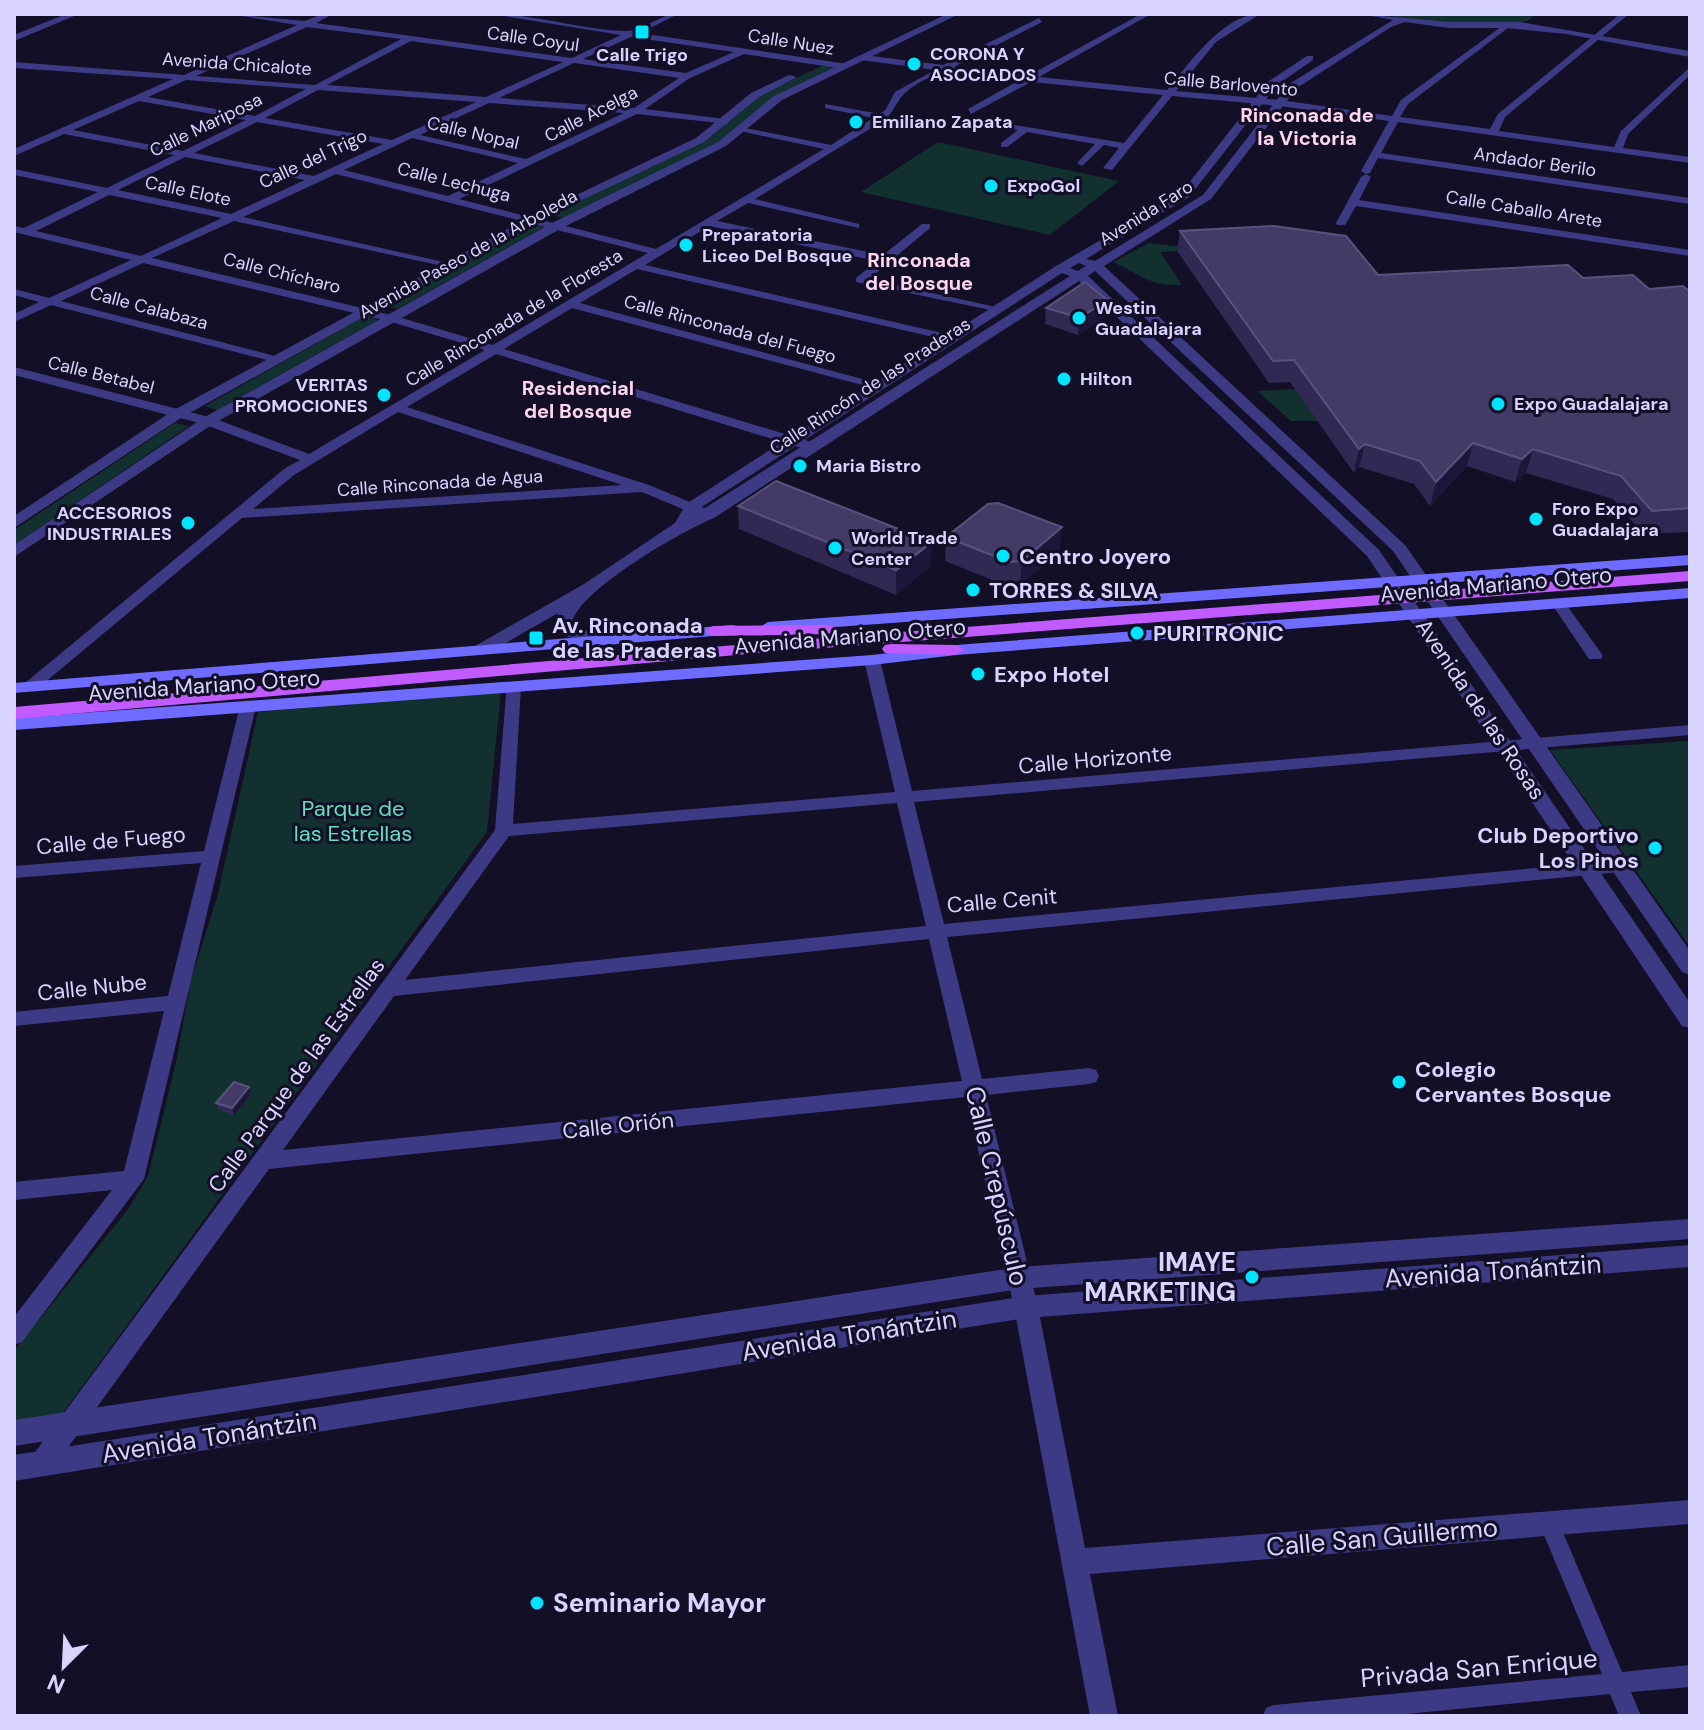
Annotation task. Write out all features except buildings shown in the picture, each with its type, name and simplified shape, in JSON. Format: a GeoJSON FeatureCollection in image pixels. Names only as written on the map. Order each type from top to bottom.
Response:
{"type":"FeatureCollection","features":[{"type":"Feature","properties":{"kind":"main road","name":"Avenida Mariano Otero"},"geometry":{"type":"LineString","coordinates":[[23,687],[713,631],[1690,560]]}},
{"type":"Feature","properties":{"kind":"main road","name":"Avenida Mariano Otero"},"geometry":{"type":"LineString","coordinates":[[14,724],[320,684],[1690,576]]}},
{"type":"Feature","properties":{"kind":"main road","name":"Avenida Mariano Otero"},"geometry":{"type":"LineString","coordinates":[[14,702],[513,686],[1690,593]]}},
{"type":"Feature","properties":{"kind":"main road"},"geometry":{"type":"LineString","coordinates":[[713,631],[1005,629]]}},
{"type":"Feature","properties":{"kind":"main road"},"geometry":{"type":"LineString","coordinates":[[759,648],[956,650]]}},
{"type":"Feature","properties":{"kind":"main road","name":"Avenida Mariano Otero"},"geometry":{"type":"LineString","coordinates":[[14,713],[247,695]]}},
{"type":"Feature","properties":{"kind":"street"},"geometry":{"type":"LineString","coordinates":[[14,29],[52,14]]}},
{"type":"Feature","properties":{"kind":"street"},"geometry":{"type":"LineString","coordinates":[[14,38],[74,14]]}},
{"type":"Feature","properties":{"kind":"street","name":"Calle Coyul"},"geometry":{"type":"LineString","coordinates":[[233,14],[687,76]]}},
{"type":"Feature","properties":{"kind":"street"},"geometry":{"type":"LineString","coordinates":[[14,153],[329,14]]}},
{"type":"Feature","properties":{"kind":"street","name":"Calle Nuez"},"geometry":{"type":"LineString","coordinates":[[495,14],[845,66]]}},
{"type":"Feature","properties":{"kind":"street","name":"Calle del Trigo"},"geometry":{"type":"LineString","coordinates":[[14,318],[674,14]]}},
{"type":"Feature","properties":{"kind":"street","name":"Avenida Paseo de la Arboleda"},"geometry":{"type":"LineString","coordinates":[[14,523],[179,413],[532,220],[700,140],[755,95],[926,14]]}},
{"type":"Feature","properties":{"kind":"street","name":"Avenida Paseo de la Arboleda"},"geometry":{"type":"LineString","coordinates":[[14,552],[208,421],[556,226],[722,144],[778,98],[954,14]]}},
{"type":"Feature","properties":{"kind":"street"},"geometry":{"type":"LineString","coordinates":[[971,111],[1147,14]]}},
{"type":"Feature","properties":{"kind":"street"},"geometry":{"type":"LineString","coordinates":[[1108,168],[1166,93],[1213,40],[1256,14]]}},
{"type":"Feature","properties":{"kind":"street"},"geometry":{"type":"LineString","coordinates":[[1494,132],[1501,116],[1625,14]]}},
{"type":"Feature","properties":{"kind":"street"},"geometry":{"type":"LineString","coordinates":[[1341,223],[1404,102],[1508,26],[1534,22],[1538,16]]}},
{"type":"Feature","properties":{"kind":"street"},"geometry":{"type":"LineString","coordinates":[[1369,17],[1602,34],[1690,47]]}},
{"type":"Feature","properties":{"kind":"street"},"geometry":{"type":"LineString","coordinates":[[1552,18],[1602,34],[1690,54]]}},
{"type":"Feature","properties":{"kind":"street","name":"Calle Rinconada de la Floresta"},"geometry":{"type":"LineString","coordinates":[[23,687],[309,459],[496,351],[833,148],[883,117],[892,108],[898,94],[1039,20]]}},
{"type":"Feature","properties":{"kind":"street","name":"Avenida Faro"},"geometry":{"type":"LineString","coordinates":[[1080,275],[1207,197],[1297,83],[1388,25],[1402,20]]}},
{"type":"Feature","properties":{"kind":"street","name":"Calle Mariposa"},"geometry":{"type":"LineString","coordinates":[[14,237],[20,230],[109,191],[258,118],[410,38]]}},
{"type":"Feature","properties":{"kind":"street","name":"Calle Acelga"},"geometry":{"type":"LineString","coordinates":[[450,199],[636,111],[687,76],[743,51]]}},
{"type":"Feature","properties":{"kind":"street","name":"Avenida Faro"},"geometry":{"type":"LineString","coordinates":[[1060,269],[1185,195],[1275,81],[1317,54]]}},
{"type":"Feature","properties":{"kind":"street","name":"Calle Barlovento"},"geometry":{"type":"LineString","coordinates":[[864,58],[1027,80],[1280,103],[1690,160]]}},
{"type":"Feature","properties":{"kind":"street","name":"Avenida Chicalote"},"geometry":{"type":"LineString","coordinates":[[14,65],[728,119]]}},
{"type":"Feature","properties":{"kind":"street"},"geometry":{"type":"LineString","coordinates":[[1618,149],[1624,133],[1690,70]]}},
{"type":"Feature","properties":{"kind":"street","name":"Avenida Chicalote"},"geometry":{"type":"LineString","coordinates":[[458,98],[493,96],[646,104],[728,119]]}},
{"type":"Feature","properties":{"kind":"street"},"geometry":{"type":"LineString","coordinates":[[136,98],[392,143]]}},
{"type":"Feature","properties":{"kind":"street"},"geometry":{"type":"LineString","coordinates":[[828,106],[883,117]]}},
{"type":"Feature","properties":{"kind":"street"},"geometry":{"type":"LineString","coordinates":[[981,121],[1125,146]]}},
{"type":"Feature","properties":{"kind":"street"},"geometry":{"type":"LineString","coordinates":[[743,129],[833,148]]}},
{"type":"Feature","properties":{"kind":"street"},"geometry":{"type":"LineString","coordinates":[[1004,145],[1024,130]]}},
{"type":"Feature","properties":{"kind":"street"},"geometry":{"type":"LineString","coordinates":[[62,131],[313,179]]}},
{"type":"Feature","properties":{"kind":"street","name":"Calle Nopal"},"geometry":{"type":"LineString","coordinates":[[409,135],[529,163]]}},
{"type":"Feature","properties":{"kind":"street"},"geometry":{"type":"LineString","coordinates":[[1082,163],[1102,142]]}},
{"type":"Feature","properties":{"kind":"street","name":"Andador Berilo"},"geometry":{"type":"LineString","coordinates":[[1375,155],[1690,201]]}},
{"type":"Feature","properties":{"kind":"street","name":"Calle Lechuga"},"geometry":{"type":"LineString","coordinates":[[333,170],[660,253]]}},
{"type":"Feature","properties":{"kind":"street","name":"Calle Elote"},"geometry":{"type":"LineString","coordinates":[[14,172],[448,266]]}},
{"type":"Feature","properties":{"kind":"street"},"geometry":{"type":"LineString","coordinates":[[747,200],[855,226]]}},
{"type":"Feature","properties":{"kind":"street","name":"Calle Caballo Arete"},"geometry":{"type":"LineString","coordinates":[[1353,202],[1690,253]]}},
{"type":"Feature","properties":{"kind":"street"},"geometry":{"type":"LineString","coordinates":[[709,223],[885,259]]}},
{"type":"Feature","properties":{"kind":"street"},"geometry":{"type":"LineString","coordinates":[[926,226],[860,280],[996,310]]}},
{"type":"Feature","properties":{"kind":"street","name":"Calle Chícharo"},"geometry":{"type":"LineString","coordinates":[[20,230],[391,318],[813,447]]}},
{"type":"Feature","properties":{"kind":"street","name":"Avenida de las Rosas"},"geometry":{"type":"LineString","coordinates":[[1076,259],[1096,265],[1399,548],[1690,967]]}},
{"type":"Feature","properties":{"kind":"street"},"geometry":{"type":"LineString","coordinates":[[637,266],[951,339]]}},
{"type":"Feature","properties":{"kind":"street","name":"Avenida de las Rosas"},"geometry":{"type":"LineString","coordinates":[[1060,269],[1080,275],[1373,553],[1690,1020]]}},
{"type":"Feature","properties":{"kind":"street","name":"Calle Rincón de las Praderas"},"geometry":{"type":"LineString","coordinates":[[681,526],[691,507],[1060,269]]}},
{"type":"Feature","properties":{"kind":"street","name":"Calle Rincón de las Praderas"},"geometry":{"type":"LineString","coordinates":[[481,650],[590,587],[681,526],[709,515],[1080,275]]}},
{"type":"Feature","properties":{"kind":"street","name":"Calle Calabaza"},"geometry":{"type":"LineString","coordinates":[[14,292],[275,360]]}},
{"type":"Feature","properties":{"kind":"street"},"geometry":{"type":"LineString","coordinates":[[1108,303],[1155,322]]}},
{"type":"Feature","properties":{"kind":"street","name":"Calle Rinconada del Fuego"},"geometry":{"type":"LineString","coordinates":[[573,305],[877,387]]}},
{"type":"Feature","properties":{"kind":"street","name":"Calle Betabel"},"geometry":{"type":"LineString","coordinates":[[14,371],[208,421],[309,459]]}},
{"type":"Feature","properties":{"kind":"street"},"geometry":{"type":"LineString","coordinates":[[398,408],[644,488],[709,515]]}},
{"type":"Feature","properties":{"kind":"street","name":"Calle Rinconada de Agua"},"geometry":{"type":"LineString","coordinates":[[238,514],[644,488]]}},
{"type":"Feature","properties":{"kind":"street","name":"Calle Rincón de las Praderas"},"geometry":{"type":"LineString","coordinates":[[590,587],[567,609],[563,623],[574,633],[610,641]]}},
{"type":"Feature","properties":{"kind":"street"},"geometry":{"type":"LineString","coordinates":[[1558,603],[1595,656]]}},
{"type":"Feature","properties":{"kind":"street","name":"Calle Crepúsculo"},"geometry":{"type":"LineString","coordinates":[[872,660],[1026,1307],[1104,1716]]}},
{"type":"Feature","properties":{"kind":"street"},"geometry":{"type":"LineString","coordinates":[[504,831],[513,686]]}},
{"type":"Feature","properties":{"kind":"street"},"geometry":{"type":"LineString","coordinates":[[14,1335],[133,1179],[212,856],[247,695]]}},
{"type":"Feature","properties":{"kind":"street","name":"Calle Horizonte"},"geometry":{"type":"LineString","coordinates":[[504,831],[1690,730]]}},
{"type":"Feature","properties":{"kind":"street","name":"Calle Parque de las Estrellas"},"geometry":{"type":"LineString","coordinates":[[42,1463],[504,831]]}},
{"type":"Feature","properties":{"kind":"street","name":"Calle de Fuego"},"geometry":{"type":"LineString","coordinates":[[14,872],[212,856]]}},
{"type":"Feature","properties":{"kind":"street","name":"Calle Cenit"},"geometry":{"type":"LineString","coordinates":[[390,989],[937,931],[1620,866]]}},
{"type":"Feature","properties":{"kind":"street","name":"Calle Nube"},"geometry":{"type":"LineString","coordinates":[[14,1019],[176,1002]]}},
{"type":"Feature","properties":{"kind":"street","name":"Calle Orión"},"geometry":{"type":"LineString","coordinates":[[262,1161],[1089,1076]]}},
{"type":"Feature","properties":{"kind":"street"},"geometry":{"type":"LineString","coordinates":[[14,1191],[133,1179]]}},
{"type":"Feature","properties":{"kind":"street","name":"Avenida Tonántzin"},"geometry":{"type":"LineString","coordinates":[[14,1433],[1019,1278],[1690,1229]]}},
{"type":"Feature","properties":{"kind":"street","name":"Avenida Tonántzin"},"geometry":{"type":"LineString","coordinates":[[14,1468],[1026,1307],[1690,1256]]}},
{"type":"Feature","properties":{"kind":"street","name":"Calle San Guillermo"},"geometry":{"type":"LineString","coordinates":[[1075,1562],[1690,1512]]}},
{"type":"Feature","properties":{"kind":"street"},"geometry":{"type":"LineString","coordinates":[[1549,1523],[1630,1716]]}},
{"type":"Feature","properties":{"kind":"street","name":"Privada San Enrique"},"geometry":{"type":"LineString","coordinates":[[1274,1716],[1690,1676]]}},
{"type":"Feature","properties":{"kind":"green space"},"geometry":{"type":"Polygon","coordinates":[[[1377,14],[1531,14],[1533,17],[1521,23],[1481,26],[1377,14]]]}},
{"type":"Feature","properties":{"kind":"green space"},"geometry":{"type":"Polygon","coordinates":[[[824,65],[837,67],[774,97],[721,141],[563,218],[552,215],[712,136],[760,95],[824,65]]]}},
{"type":"Feature","properties":{"kind":"green space","name":"ExpoGol"},"geometry":{"type":"Polygon","coordinates":[[[938,142],[1119,181],[1050,235],[861,192],[938,142]]]}},
{"type":"Feature","properties":{"kind":"green space"},"geometry":{"type":"Polygon","coordinates":[[[533,224],[544,227],[397,309],[386,305],[533,224]]]}},
{"type":"Feature","properties":{"kind":"green space"},"geometry":{"type":"Polygon","coordinates":[[[1149,243],[1211,250],[1160,252],[1182,285],[1154,282],[1113,262],[1149,243]]]}},
{"type":"Feature","properties":{"kind":"green space"},"geometry":{"type":"Polygon","coordinates":[[[366,316],[378,320],[217,410],[205,406],[366,316]]]}},
{"type":"Feature","properties":{"kind":"green space"},"geometry":{"type":"Polygon","coordinates":[[[1295,389],[1358,421],[1291,421],[1257,391],[1295,389]]]}},
{"type":"Feature","properties":{"kind":"green space"},"geometry":{"type":"Polygon","coordinates":[[[175,423],[189,426],[14,545],[14,530],[175,423]]]}},
{"type":"Feature","properties":{"kind":"green space","name":"Parque de las Estrellas"},"geometry":{"type":"Polygon","coordinates":[[[501,691],[487,832],[60,1417],[14,1421],[14,1351],[129,1208],[148,1176],[176,1062],[191,980],[218,894],[258,712],[501,691]]]}},
{"type":"Feature","properties":{"kind":"green space","name":"Club Deportivo Los Pinos"},"geometry":{"type":"Polygon","coordinates":[[[1690,741],[1690,947],[1550,750],[1690,741]]]}},
{"type":"Feature","properties":{"kind":"place","name":"Calle Trigo"},"geometry":{"type":"Point","coordinates":[642,32]}},
{"type":"Feature","properties":{"kind":"place","name":"CORONA Y ASOCIADOS"},"geometry":{"type":"Point","coordinates":[914,64]}},
{"type":"Feature","properties":{"kind":"place","name":"Emiliano Zapata"},"geometry":{"type":"Point","coordinates":[856,122]}},
{"type":"Feature","properties":{"kind":"place","name":"ExpoGol"},"geometry":{"type":"Point","coordinates":[991,186]}},
{"type":"Feature","properties":{"kind":"place","name":"Preparatoria Liceo Del Bosque"},"geometry":{"type":"Point","coordinates":[686,245]}},
{"type":"Feature","properties":{"kind":"place","name":"Westin Guadalajara"},"geometry":{"type":"Point","coordinates":[1079,318]}},
{"type":"Feature","properties":{"kind":"place","name":"Hilton"},"geometry":{"type":"Point","coordinates":[1064,379]}},
{"type":"Feature","properties":{"kind":"place","name":"VERITAS PROMOCIONES"},"geometry":{"type":"Point","coordinates":[384,395]}},
{"type":"Feature","properties":{"kind":"place","name":"Expo Guadalajara"},"geometry":{"type":"Point","coordinates":[1498,404]}},
{"type":"Feature","properties":{"kind":"place","name":"Maria Bistro"},"geometry":{"type":"Point","coordinates":[800,466]}},
{"type":"Feature","properties":{"kind":"place","name":"Foro Expo Guadalajara"},"geometry":{"type":"Point","coordinates":[1536,519]}},
{"type":"Feature","properties":{"kind":"place","name":"ACCESORIOS INDUSTRIALES"},"geometry":{"type":"Point","coordinates":[188,523]}},
{"type":"Feature","properties":{"kind":"place","name":"World Trade Center"},"geometry":{"type":"Point","coordinates":[835,548]}},
{"type":"Feature","properties":{"kind":"place","name":"Centro Joyero"},"geometry":{"type":"Point","coordinates":[1003,556]}},
{"type":"Feature","properties":{"kind":"place","name":"TORRES & SILVA"},"geometry":{"type":"Point","coordinates":[973,590]}},
{"type":"Feature","properties":{"kind":"place","name":"PURITRONIC"},"geometry":{"type":"Point","coordinates":[1137,633]}},
{"type":"Feature","properties":{"kind":"place","name":"Av. Rinconada de las Praderas"},"geometry":{"type":"Point","coordinates":[536,638]}},
{"type":"Feature","properties":{"kind":"place","name":"Expo Hotel"},"geometry":{"type":"Point","coordinates":[978,674]}},
{"type":"Feature","properties":{"kind":"place","name":"Club Deportivo Los Pinos"},"geometry":{"type":"Point","coordinates":[1655,848]}},
{"type":"Feature","properties":{"kind":"place","name":"Colegio Cervantes Bosque"},"geometry":{"type":"Point","coordinates":[1399,1082]}},
{"type":"Feature","properties":{"kind":"place","name":"IMAYE MARKETING"},"geometry":{"type":"Point","coordinates":[1252,1277]}},
{"type":"Feature","properties":{"kind":"place","name":"Seminario Mayor"},"geometry":{"type":"Point","coordinates":[537,1603]}},
{"type":"Feature","properties":{"kind":"district","name":"Rinconada de la Victoria"},"geometry":{"type":"Point","coordinates":[1307,126]}},
{"type":"Feature","properties":{"kind":"district","name":"Rinconada del Bosque"},"geometry":{"type":"Point","coordinates":[919,272]}},
{"type":"Feature","properties":{"kind":"district","name":"Residencial del Bosque"},"geometry":{"type":"Point","coordinates":[578,400]}}]}
